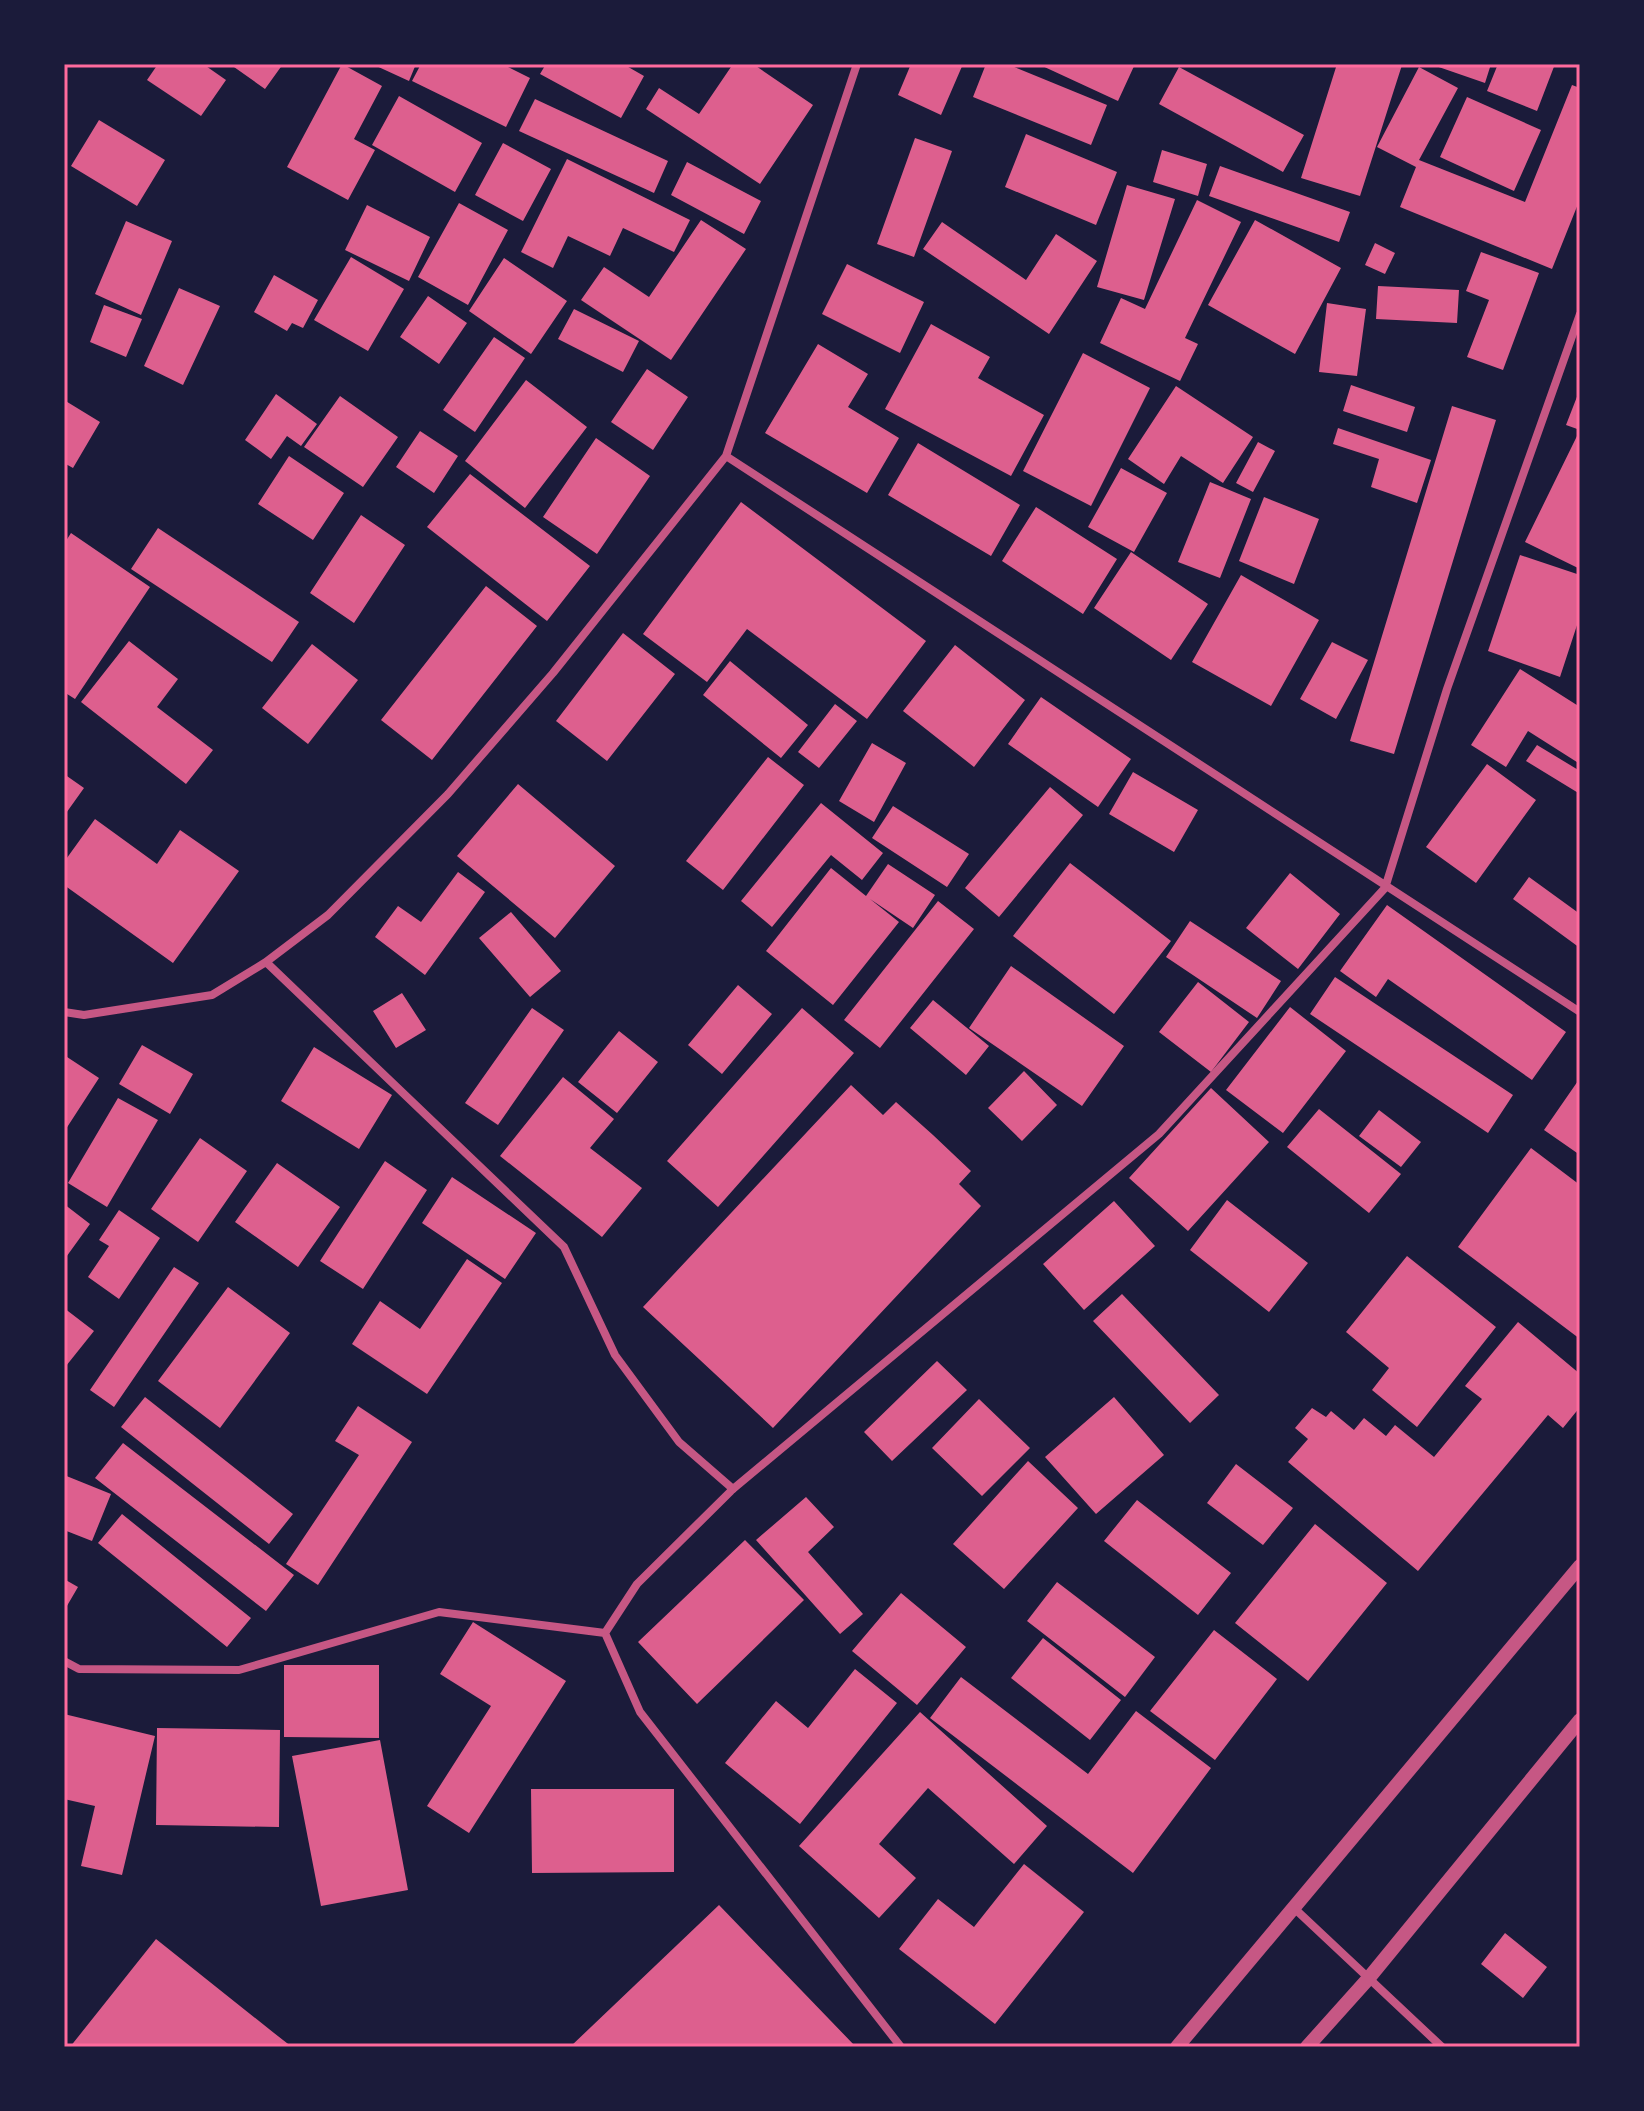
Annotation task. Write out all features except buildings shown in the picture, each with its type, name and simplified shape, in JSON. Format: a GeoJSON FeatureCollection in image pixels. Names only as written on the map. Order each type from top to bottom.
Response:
{"type":"FeatureCollection","features":[{"type":"Feature","properties":{"kind":"street"},"geometry":{"type":"LineString","coordinates":[[64,1012],[84,1015],[212,995],[266,962],[328,915],[448,794],[553,673],[726,456],[857,64]]}},
{"type":"Feature","properties":{"kind":"street"},"geometry":{"type":"LineString","coordinates":[[605,1633],[637,1584],[733,1489],[1159,1134],[1385,888],[1447,689],[1580,314]]}},
{"type":"Feature","properties":{"kind":"street"},"geometry":{"type":"LineString","coordinates":[[726,456],[1385,888],[1580,1012]]}},
{"type":"Feature","properties":{"kind":"street"},"geometry":{"type":"LineString","coordinates":[[266,962],[564,1247],[615,1355],[679,1442],[733,1489]]}},
{"type":"Feature","properties":{"kind":"street"},"geometry":{"type":"LineString","coordinates":[[1177,2047],[1580,1566]]}},
{"type":"Feature","properties":{"kind":"street"},"geometry":{"type":"LineString","coordinates":[[64,1661],[79,1669],[239,1670],[439,1612],[605,1633]]}},
{"type":"Feature","properties":{"kind":"street"},"geometry":{"type":"LineString","coordinates":[[605,1633],[640,1712],[901,2047]]}},
{"type":"Feature","properties":{"kind":"street"},"geometry":{"type":"LineString","coordinates":[[1307,2047],[1368,1979],[1580,1720]]}},
{"type":"Feature","properties":{"kind":"street"},"geometry":{"type":"LineString","coordinates":[[1294,1908],[1442,2047]]}}]}
